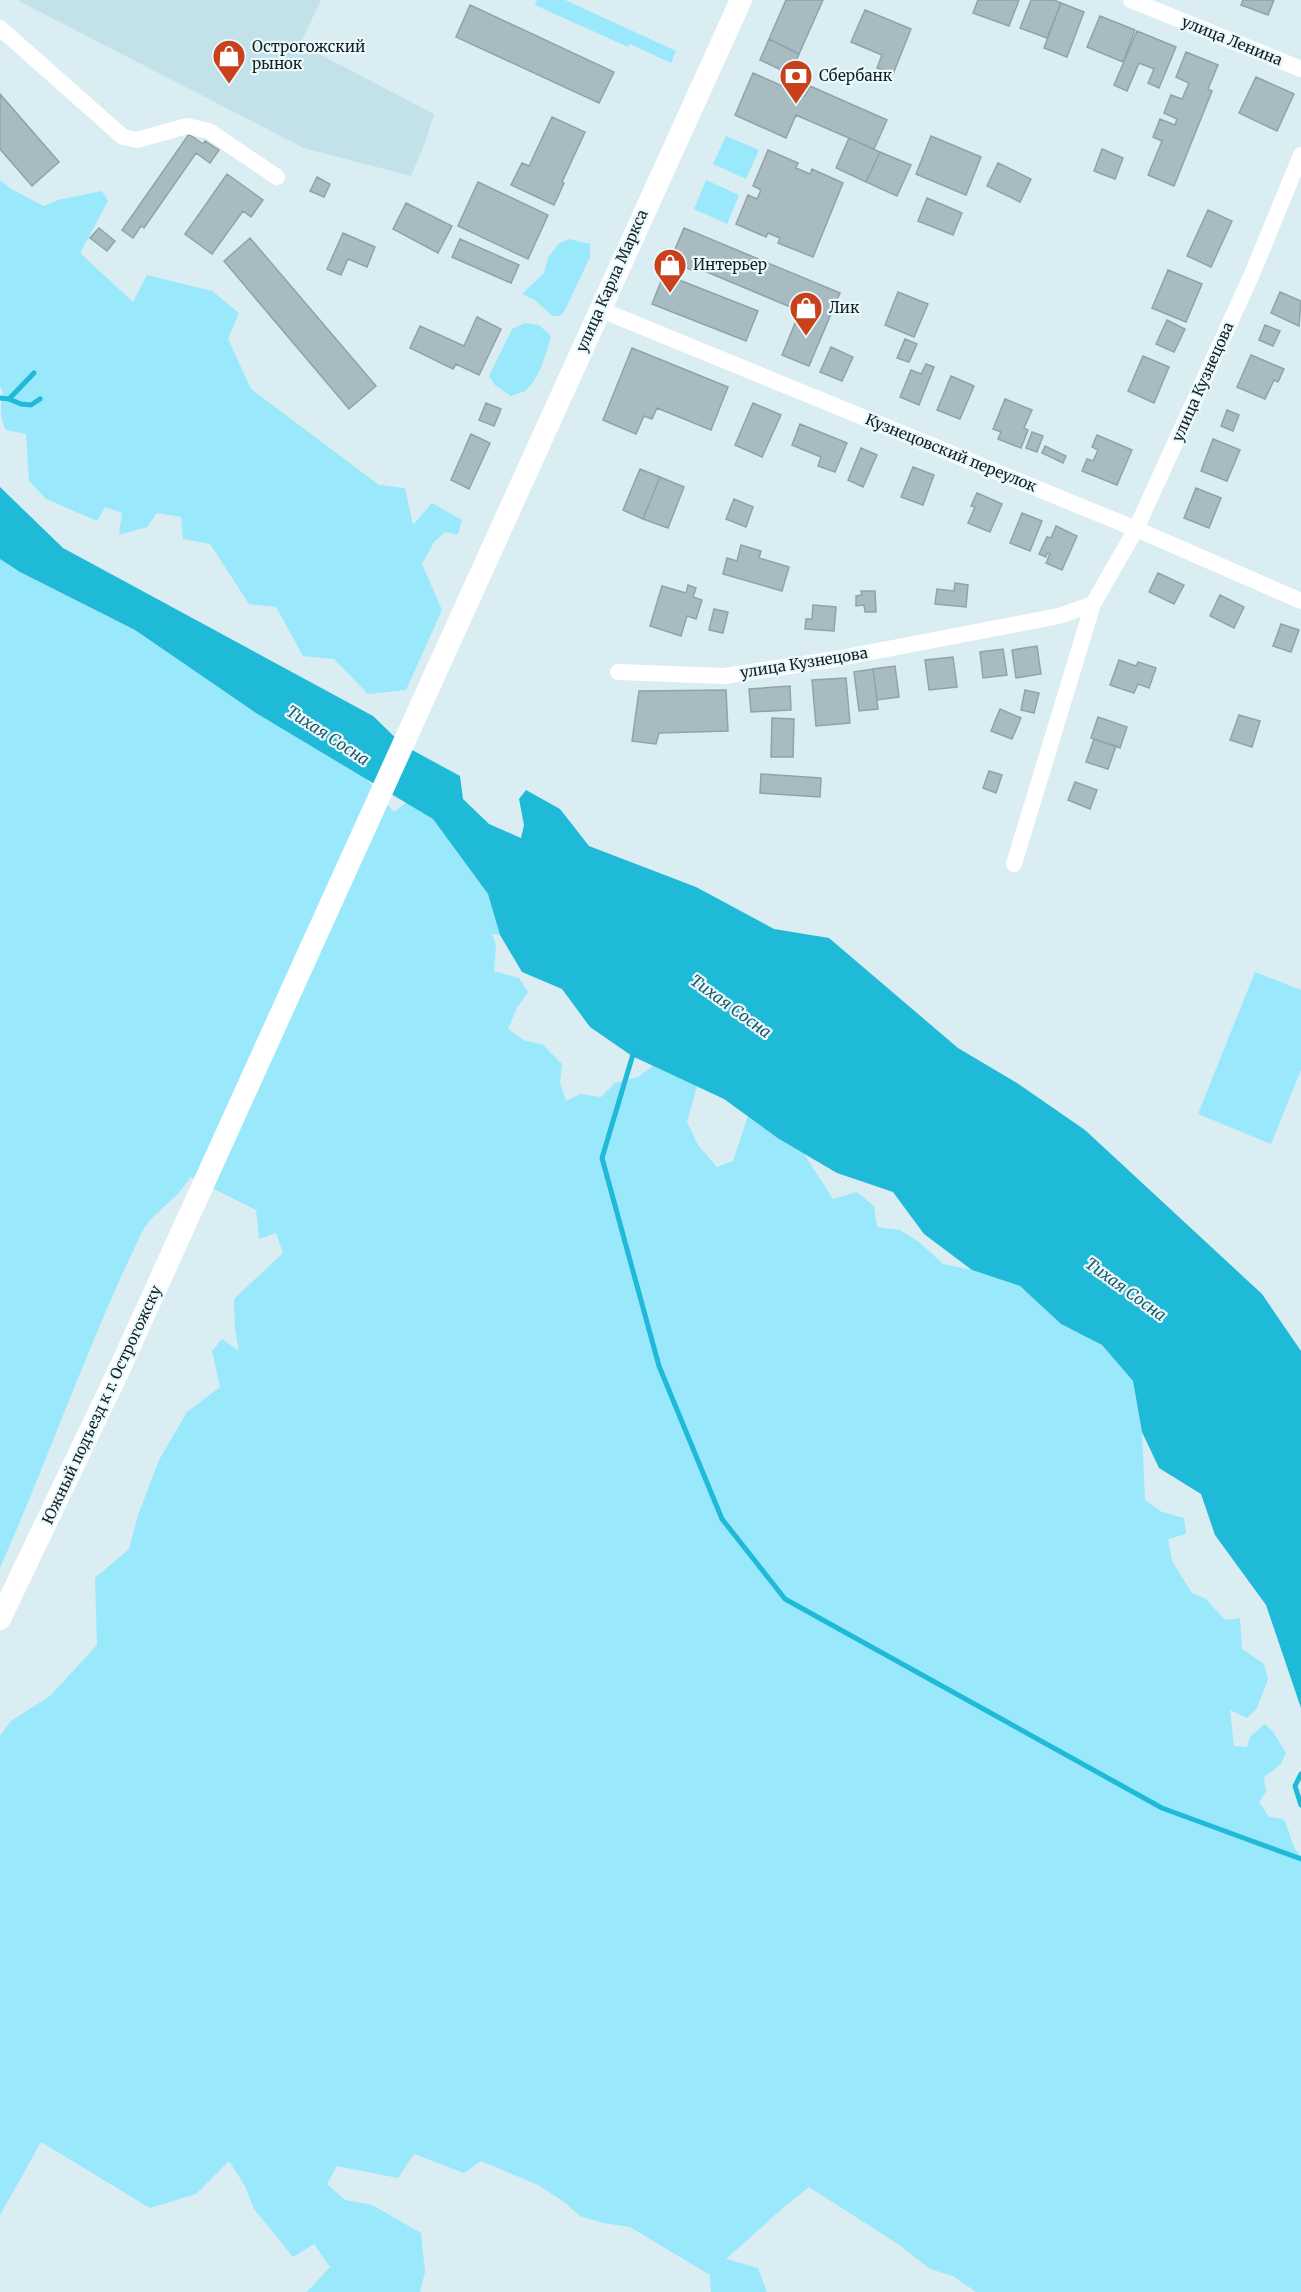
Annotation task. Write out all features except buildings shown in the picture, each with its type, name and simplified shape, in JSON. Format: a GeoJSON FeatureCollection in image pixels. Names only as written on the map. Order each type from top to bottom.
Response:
{"type":"FeatureCollection","features":[{"type":"Feature","properties":{"kind":"main road","name":"улица Карла Маркса"},"geometry":{"type":"LineString","coordinates":[[201,1190],[741,0]]}},
{"type":"Feature","properties":{"kind":"main road","name":"Южный подъезд к г. Острогожску"},"geometry":{"type":"LineString","coordinates":[[0,1619],[71,1474],[201,1190]]}},
{"type":"Feature","properties":{"kind":"street","name":"улица Ленина"},"geometry":{"type":"LineString","coordinates":[[1131,0],[1301,69]]}},
{"type":"Feature","properties":{"kind":"street"},"geometry":{"type":"LineString","coordinates":[[0,28],[123,138],[144,139],[187,126],[209,131],[277,177]]}},
{"type":"Feature","properties":{"kind":"street","name":"улица Кузнецова"},"geometry":{"type":"LineString","coordinates":[[1014,864],[1093,604],[1136,530],[1252,274],[1301,155]]}},
{"type":"Feature","properties":{"kind":"street","name":"Кузнецовский переулок"},"geometry":{"type":"LineString","coordinates":[[599,309],[1136,530],[1301,601]]}},
{"type":"Feature","properties":{"kind":"street","name":"улица Кузнецова"},"geometry":{"type":"LineString","coordinates":[[618,672],[724,676],[830,660],[1059,616],[1093,604]]}},
{"type":"Feature","properties":{"kind":"shaded area"},"geometry":{"type":"Polygon","coordinates":[[[17,0],[321,0],[300,44],[434,114],[425,143],[411,176],[304,148],[17,0]]]}},
{"type":"Feature","properties":{"kind":"shaded area"},"geometry":{"type":"Polygon","coordinates":[[[537,0],[565,0],[676,51],[671,63],[630,44],[628,47],[535,5],[537,0]]]}},
{"type":"Feature","properties":{"kind":"shaded area"},"geometry":{"type":"Polygon","coordinates":[[[726,136],[759,150],[746,179],[713,164],[726,136]]]}},
{"type":"Feature","properties":{"kind":"shaded area"},"geometry":{"type":"Polygon","coordinates":[[[0,180],[11,189],[44,206],[58,200],[102,191],[108,201],[80,253],[133,302],[147,275],[212,291],[239,313],[228,339],[251,389],[379,485],[405,488],[413,525],[432,503],[462,520],[458,535],[445,532],[434,542],[422,564],[442,610],[406,690],[368,694],[334,659],[303,656],[276,607],[249,604],[210,544],[183,539],[181,517],[157,513],[147,527],[119,535],[122,513],[105,507],[97,521],[46,499],[29,481],[26,434],[6,430],[1,411],[3,392],[0,387],[0,180]]]}},
{"type":"Feature","properties":{"kind":"shaded area"},"geometry":{"type":"Polygon","coordinates":[[[706,180],[739,195],[727,224],[694,209],[706,180]]]}},
{"type":"Feature","properties":{"kind":"shaded area"},"geometry":{"type":"Polygon","coordinates":[[[569,239],[590,244],[590,257],[564,312],[560,316],[552,316],[535,300],[522,294],[544,273],[548,258],[558,244],[569,239]]]}},
{"type":"Feature","properties":{"kind":"shaded area"},"geometry":{"type":"Polygon","coordinates":[[[525,323],[539,325],[551,336],[535,380],[525,391],[511,396],[495,385],[489,376],[512,329],[525,323]]]}},
{"type":"Feature","properties":{"kind":"shaded area"},"geometry":{"type":"Polygon","coordinates":[[[0,559],[20,572],[135,630],[256,713],[363,775],[394,812],[407,802],[433,819],[488,894],[500,935],[492,934],[496,945],[494,971],[519,978],[528,992],[517,1008],[508,1029],[525,1041],[542,1044],[562,1064],[560,1083],[566,1101],[581,1094],[601,1097],[615,1083],[638,1077],[653,1066],[697,1086],[687,1122],[698,1145],[717,1167],[733,1161],[748,1116],[804,1154],[833,1199],[857,1192],[874,1206],[877,1227],[900,1230],[919,1242],[943,1264],[972,1270],[1020,1286],[1061,1324],[1102,1345],[1133,1381],[1142,1432],[1145,1500],[1162,1512],[1184,1518],[1186,1534],[1168,1539],[1172,1561],[1192,1593],[1206,1599],[1225,1620],[1240,1618],[1242,1649],[1264,1664],[1268,1679],[1257,1708],[1247,1718],[1230,1710],[1234,1746],[1247,1747],[1250,1737],[1265,1724],[1274,1733],[1286,1753],[1281,1764],[1264,1777],[1266,1792],[1259,1802],[1269,1817],[1283,1819],[1294,1847],[1301,1856],[1301,2292],[976,2292],[953,2276],[930,2269],[898,2244],[809,2187],[726,2259],[758,2268],[767,2292],[711,2292],[710,2275],[630,2227],[603,2223],[580,2216],[563,2201],[538,2185],[481,2161],[464,2173],[414,2154],[398,2178],[337,2166],[327,2184],[345,2200],[372,2205],[421,2233],[425,2272],[420,2292],[307,2292],[330,2267],[314,2244],[293,2257],[254,2209],[245,2186],[229,2161],[196,2194],[150,2208],[41,2142],[0,2215],[0,1736],[11,1721],[50,1696],[97,1645],[95,1578],[129,1549],[138,1515],[159,1460],[187,1412],[220,1387],[212,1351],[222,1339],[239,1351],[235,1329],[234,1299],[283,1253],[276,1233],[259,1239],[256,1210],[190,1177],[179,1192],[153,1218],[142,1232],[104,1315],[0,1568],[0,559]]]}},
{"type":"Feature","properties":{"kind":"shaded area"},"geometry":{"type":"Polygon","coordinates":[[[1255,972],[1301,990],[1301,1070],[1271,1144],[1198,1114],[1255,972]]]}},
{"type":"Feature","properties":{"kind":"water","name":"Тихая Сосна"},"geometry":{"type":"Polygon","coordinates":[[[0,487],[63,548],[373,716],[403,745],[460,776],[463,799],[489,824],[521,838],[524,825],[519,799],[526,790],[560,809],[589,846],[696,887],[774,929],[829,938],[958,1048],[1017,1083],[1085,1130],[1262,1294],[1301,1351],[1301,1708],[1266,1605],[1215,1535],[1201,1494],[1159,1468],[1142,1432],[1133,1381],[1102,1345],[1061,1324],[1020,1286],[972,1270],[924,1234],[893,1192],[837,1173],[779,1139],[724,1099],[632,1056],[590,1027],[562,989],[522,972],[500,935],[488,894],[433,819],[256,713],[135,630],[20,572],[0,559],[0,487]]]}},
{"type":"Feature","properties":{"kind":"waterway"},"geometry":{"type":"LineString","coordinates":[[0,398],[9,399],[34,373]]}},
{"type":"Feature","properties":{"kind":"waterway"},"geometry":{"type":"LineString","coordinates":[[9,399],[31,405],[40,399]]}},
{"type":"Feature","properties":{"kind":"waterway"},"geometry":{"type":"LineString","coordinates":[[634,1051],[602,1158],[659,1366],[722,1519],[785,1599],[1162,1808],[1301,1859]]}},
{"type":"Feature","properties":{"kind":"waterway"},"geometry":{"type":"LineString","coordinates":[[1301,1774],[1295,1786],[1301,1805]]}},
{"type":"Feature","properties":{"kind":"place","name":"Острогожский рынок"},"geometry":{"type":"Point","coordinates":[229,85]}},
{"type":"Feature","properties":{"kind":"place","name":"Сбербанк"},"geometry":{"type":"Point","coordinates":[796,105]}},
{"type":"Feature","properties":{"kind":"place","name":"Интерьер"},"geometry":{"type":"Point","coordinates":[670,294]}},
{"type":"Feature","properties":{"kind":"place","name":"Лик"},"geometry":{"type":"Point","coordinates":[806,337]}}]}
